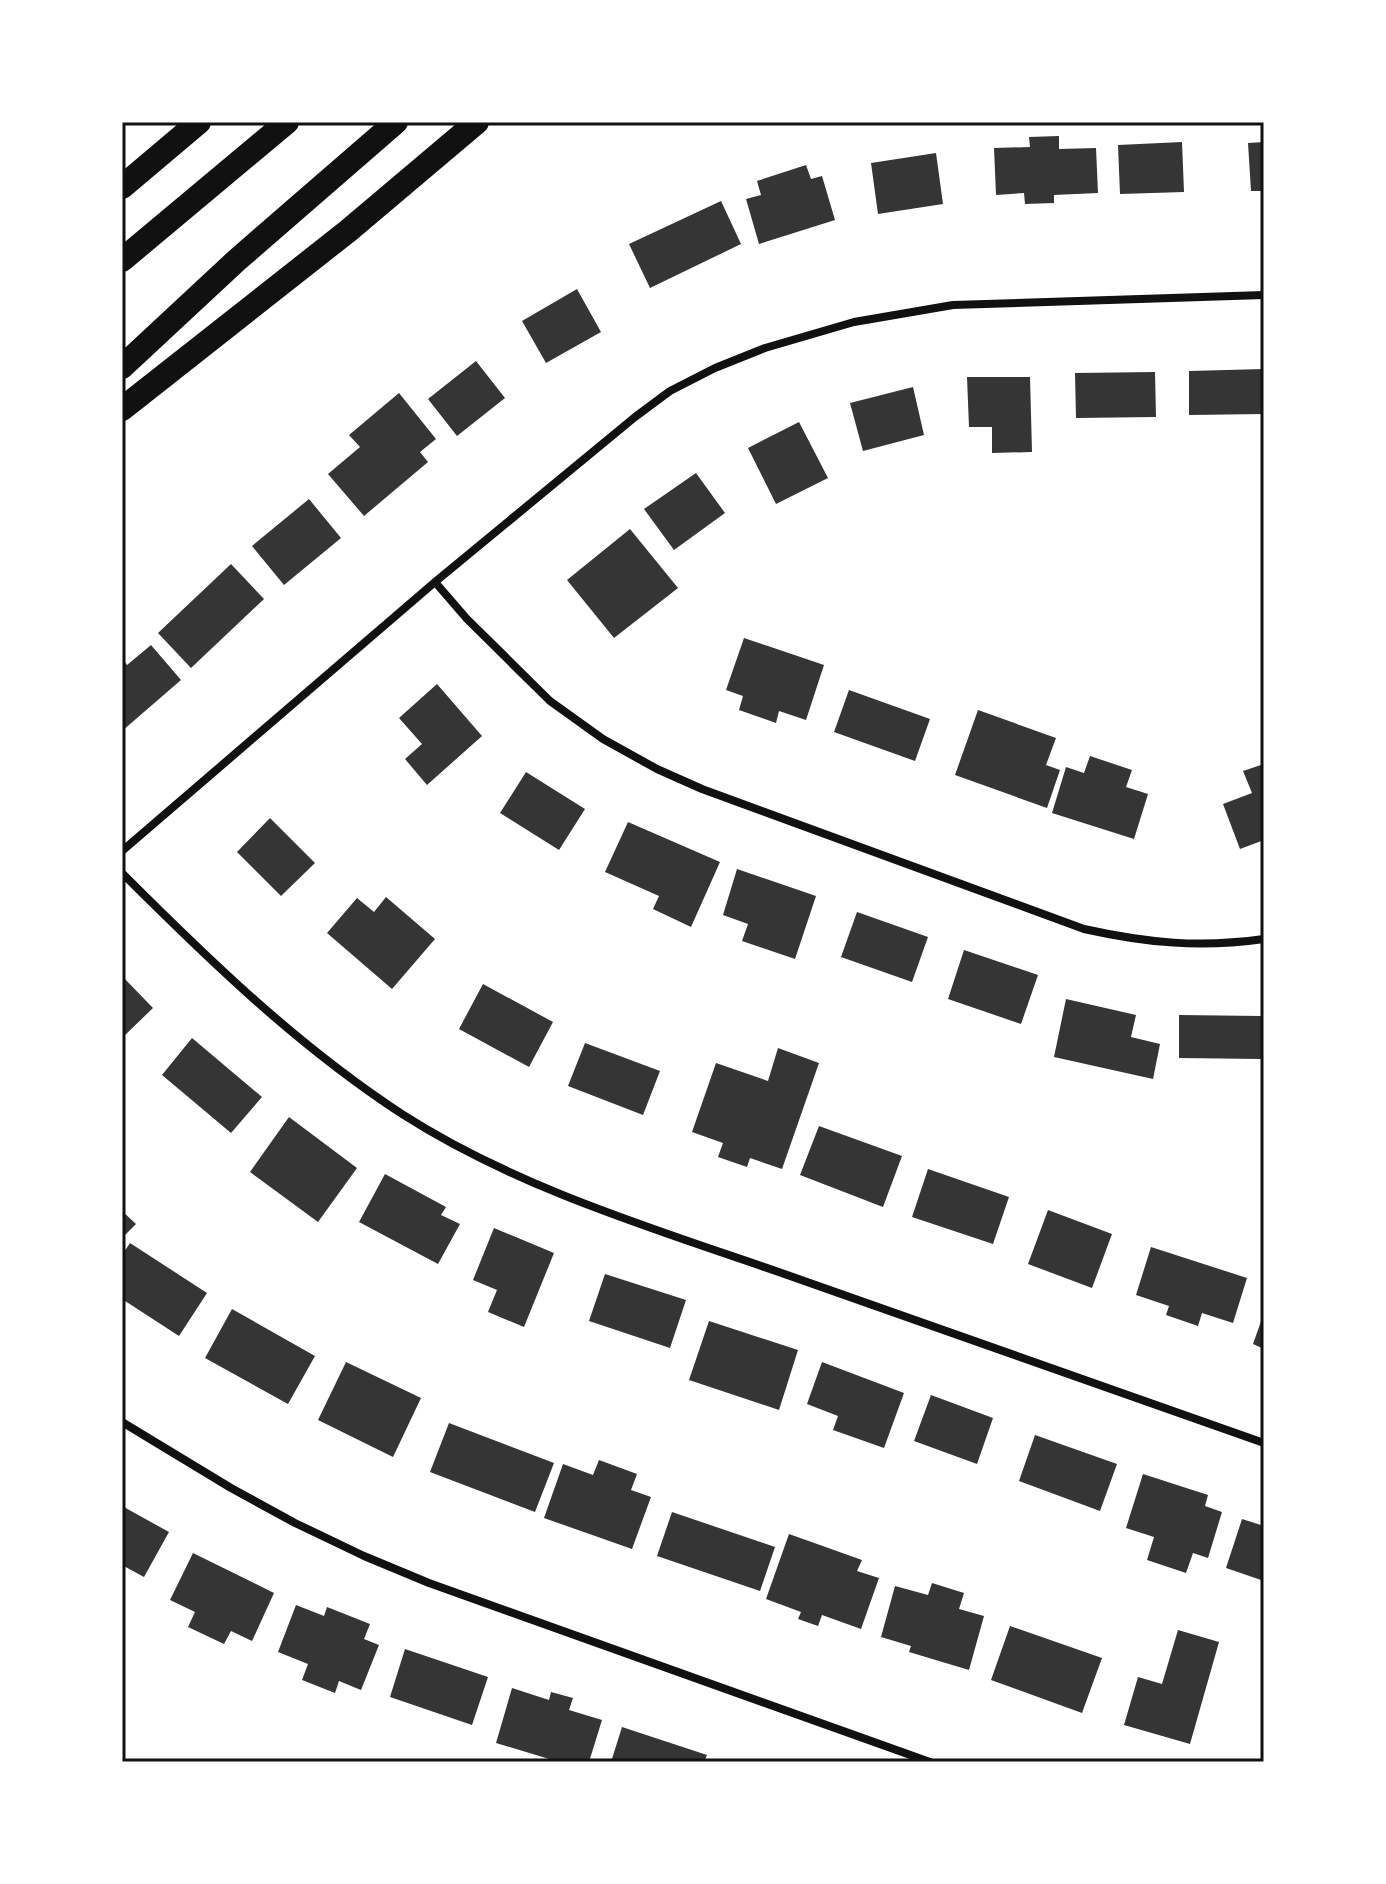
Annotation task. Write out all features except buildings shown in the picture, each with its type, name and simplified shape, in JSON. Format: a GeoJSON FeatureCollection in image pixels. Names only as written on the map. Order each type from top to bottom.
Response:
{"type":"FeatureCollection","features":[{"type":"Feature","properties":{"kind":"highway"},"geometry":{"type":"LineString","coordinates":[[122,187],[199,122]]}},
{"type":"Feature","properties":{"kind":"highway"},"geometry":{"type":"LineString","coordinates":[[122,260],[287,122]]}},
{"type":"Feature","properties":{"kind":"highway"},"geometry":{"type":"LineString","coordinates":[[122,367],[237,260],[396,122]]}},
{"type":"Feature","properties":{"kind":"highway"},"geometry":{"type":"LineString","coordinates":[[122,409],[348,231],[477,122]]}},
{"type":"Feature","properties":{"kind":"street"},"geometry":{"type":"LineString","coordinates":[[122,851],[435,582],[635,417],[670,391],[715,368],[765,348],[854,322],[953,305],[1264,295]]}},
{"type":"Feature","properties":{"kind":"street"},"geometry":{"type":"LineString","coordinates":[[435,582],[467,619],[550,701],[603,739],[657,769],[702,789],[1084,929],[1139,941],[1186,945],[1233,944],[1264,939]]}},
{"type":"Feature","properties":{"kind":"street"},"geometry":{"type":"LineString","coordinates":[[122,873],[214,965],[312,1051],[403,1114],[450,1142],[540,1185],[667,1233],[1264,1443]]}},
{"type":"Feature","properties":{"kind":"street"},"geometry":{"type":"LineString","coordinates":[[122,1422],[231,1488],[364,1556],[429,1583],[930,1762]]}}]}
